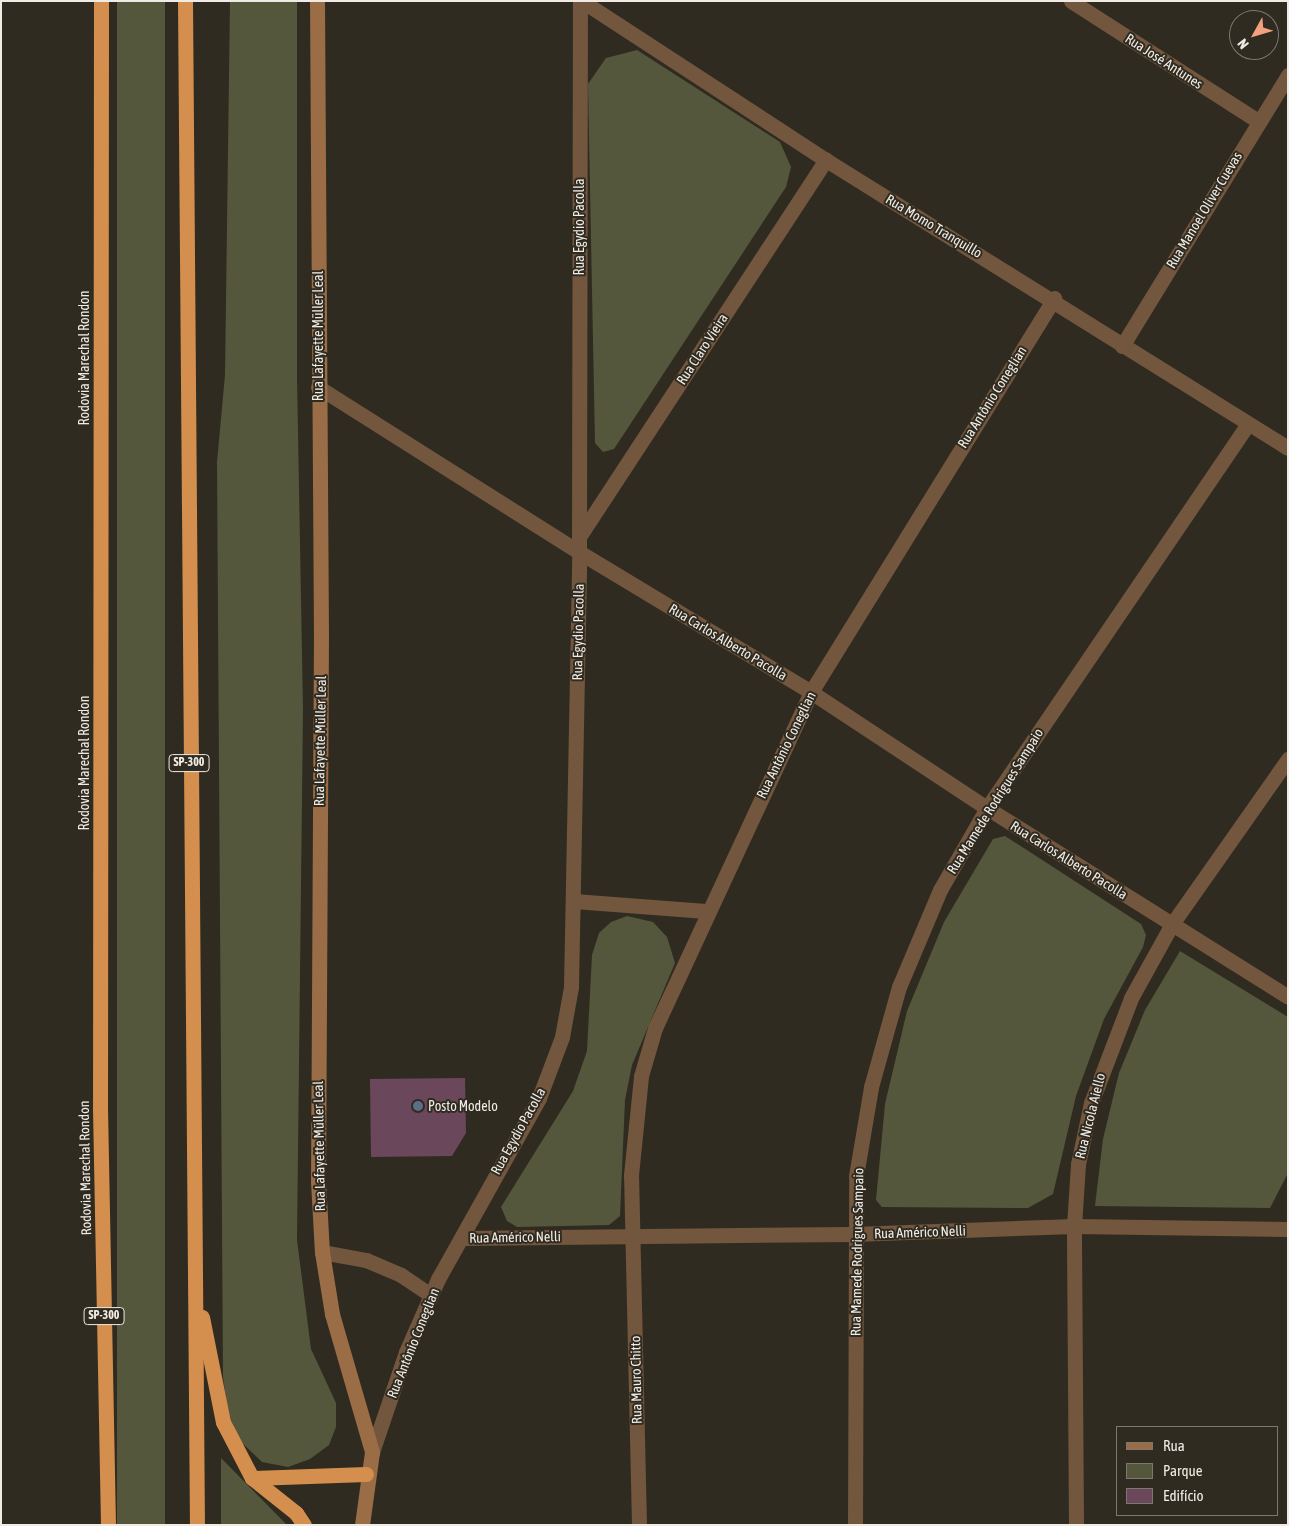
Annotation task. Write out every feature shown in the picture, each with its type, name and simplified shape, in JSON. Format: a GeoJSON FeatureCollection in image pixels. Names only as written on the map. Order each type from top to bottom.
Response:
{"type":"FeatureCollection","features":[{"type":"Feature","properties":{"kind":"highway","name":"Rodovia Marechal Rondon"},"geometry":{"type":"LineString","coordinates":[[101,1],[100,1108],[108,1525]]}},
{"type":"Feature","properties":{"kind":"highway","name":"SP-300"},"geometry":{"type":"LineString","coordinates":[[185,2],[197,1525]]}},
{"type":"Feature","properties":{"kind":"highway"},"geometry":{"type":"LineString","coordinates":[[194,1268],[220,1413],[252,1478],[296,1513],[304,1525]]}},
{"type":"Feature","properties":{"kind":"highway"},"geometry":{"type":"LineString","coordinates":[[252,1478],[366,1474]]}},
{"type":"Feature","properties":{"kind":"street","name":"Rua Lafayette Müller Leal"},"geometry":{"type":"LineString","coordinates":[[317,1],[318,1181],[322,1252],[332,1314],[372,1452]]}},
{"type":"Feature","properties":{"kind":"street","name":"Rua Momo Tranquillo"},"geometry":{"type":"LineString","coordinates":[[581,1],[826,160],[1054,298],[1122,346],[1247,425],[1288,448]]}},
{"type":"Feature","properties":{"kind":"street","name":"Rua Egydio Pacolla"},"geometry":{"type":"LineString","coordinates":[[462,1238],[539,1098],[562,1037],[571,987],[579,552],[581,1]]}},
{"type":"Feature","properties":{"kind":"street","name":"Rua José Antunes"},"geometry":{"type":"LineString","coordinates":[[1071,1],[1258,121]]}},
{"type":"Feature","properties":{"kind":"street","name":"Rua Manoel Oliver Cuevas"},"geometry":{"type":"LineString","coordinates":[[1122,346],[1258,121],[1288,75]]}},
{"type":"Feature","properties":{"kind":"street","name":"Rua Claro Vieira"},"geometry":{"type":"LineString","coordinates":[[579,537],[826,160]]}},
{"type":"Feature","properties":{"kind":"street","name":"Rua Antônio Coneglian"},"geometry":{"type":"LineString","coordinates":[[633,1235],[633,1130],[641,1076],[655,1028],[706,911],[811,692],[1054,298]]}},
{"type":"Feature","properties":{"kind":"street","name":"Rua Carlos Alberto Pacolla"},"geometry":{"type":"LineString","coordinates":[[318,386],[579,552],[811,692],[987,808],[1288,997]]}},
{"type":"Feature","properties":{"kind":"street","name":"Rua Mamede Rodrigues Sampaio"},"geometry":{"type":"LineString","coordinates":[[855,1525],[854,1234],[856,1176],[871,1087],[899,987],[940,890],[987,808],[1247,425]]}},
{"type":"Feature","properties":{"kind":"street","name":"Rua Nicola Aiello"},"geometry":{"type":"LineString","coordinates":[[1076,1525],[1074,1226],[1078,1164],[1091,1103],[1131,998],[1172,924],[1288,759]]}},
{"type":"Feature","properties":{"kind":"street"},"geometry":{"type":"LineString","coordinates":[[574,901],[706,911]]}},
{"type":"Feature","properties":{"kind":"street","name":"Rua Américo Nelli"},"geometry":{"type":"LineString","coordinates":[[462,1238],[854,1234],[1074,1226],[1288,1229]]}},
{"type":"Feature","properties":{"kind":"street","name":"Rua Mauro Chitto"},"geometry":{"type":"LineString","coordinates":[[633,1235],[639,1525]]}},
{"type":"Feature","properties":{"kind":"street","name":"Rua Antônio Coneglian"},"geometry":{"type":"LineString","coordinates":[[372,1452],[406,1352],[431,1295],[462,1238]]}},
{"type":"Feature","properties":{"kind":"street"},"geometry":{"type":"LineString","coordinates":[[322,1252],[366,1260],[400,1274],[431,1295]]}},
{"type":"Feature","properties":{"kind":"street"},"geometry":{"type":"LineString","coordinates":[[362,1525],[366,1474],[372,1452]]}},
{"type":"Feature","properties":{"kind":"green space"},"geometry":{"type":"Polygon","coordinates":[[[117,1],[165,1],[165,1525],[117,1525],[117,1]]]}},
{"type":"Feature","properties":{"kind":"green space"},"geometry":{"type":"Polygon","coordinates":[[[230,1],[297,1],[297,377],[303,710],[297,1240],[311,1349],[336,1403],[336,1427],[329,1445],[310,1459],[288,1467],[262,1462],[240,1441],[228,1413],[223,1377],[217,462],[225,375],[230,1]]]}},
{"type":"Feature","properties":{"kind":"green space"},"geometry":{"type":"Polygon","coordinates":[[[637,50],[780,142],[791,167],[786,187],[614,449],[603,452],[595,443],[588,84],[606,58],[637,50]]]}},
{"type":"Feature","properties":{"kind":"green space"},"geometry":{"type":"Polygon","coordinates":[[[1005,836],[1141,924],[1146,935],[1143,947],[1104,1019],[1076,1096],[1053,1194],[1028,1208],[882,1207],[876,1200],[885,1104],[907,1011],[944,922],[993,839],[1005,836]]]}},
{"type":"Feature","properties":{"kind":"green space"},"geometry":{"type":"Polygon","coordinates":[[[627,916],[653,922],[667,937],[675,963],[632,1065],[625,1100],[620,1216],[609,1225],[517,1227],[507,1221],[501,1207],[573,1091],[587,1051],[592,955],[599,933],[611,922],[627,916]]]}},
{"type":"Feature","properties":{"kind":"green space"},"geometry":{"type":"Polygon","coordinates":[[[1180,951],[1288,1017],[1288,1173],[1270,1208],[1095,1206],[1103,1139],[1119,1073],[1145,1010],[1180,951]]]}},
{"type":"Feature","properties":{"kind":"green space"},"geometry":{"type":"Polygon","coordinates":[[[221,1458],[285,1523],[287,1525],[221,1525],[221,1458]]]}},
{"type":"Feature","properties":{"kind":"building","name":"Posto Modelo"},"geometry":{"type":"Polygon","coordinates":[[[465,1078],[466,1133],[452,1156],[371,1157],[370,1079],[465,1078]]]}},
{"type":"Feature","properties":{"kind":"place","name":"Posto Modelo"},"geometry":{"type":"Point","coordinates":[418,1106]}}]}
